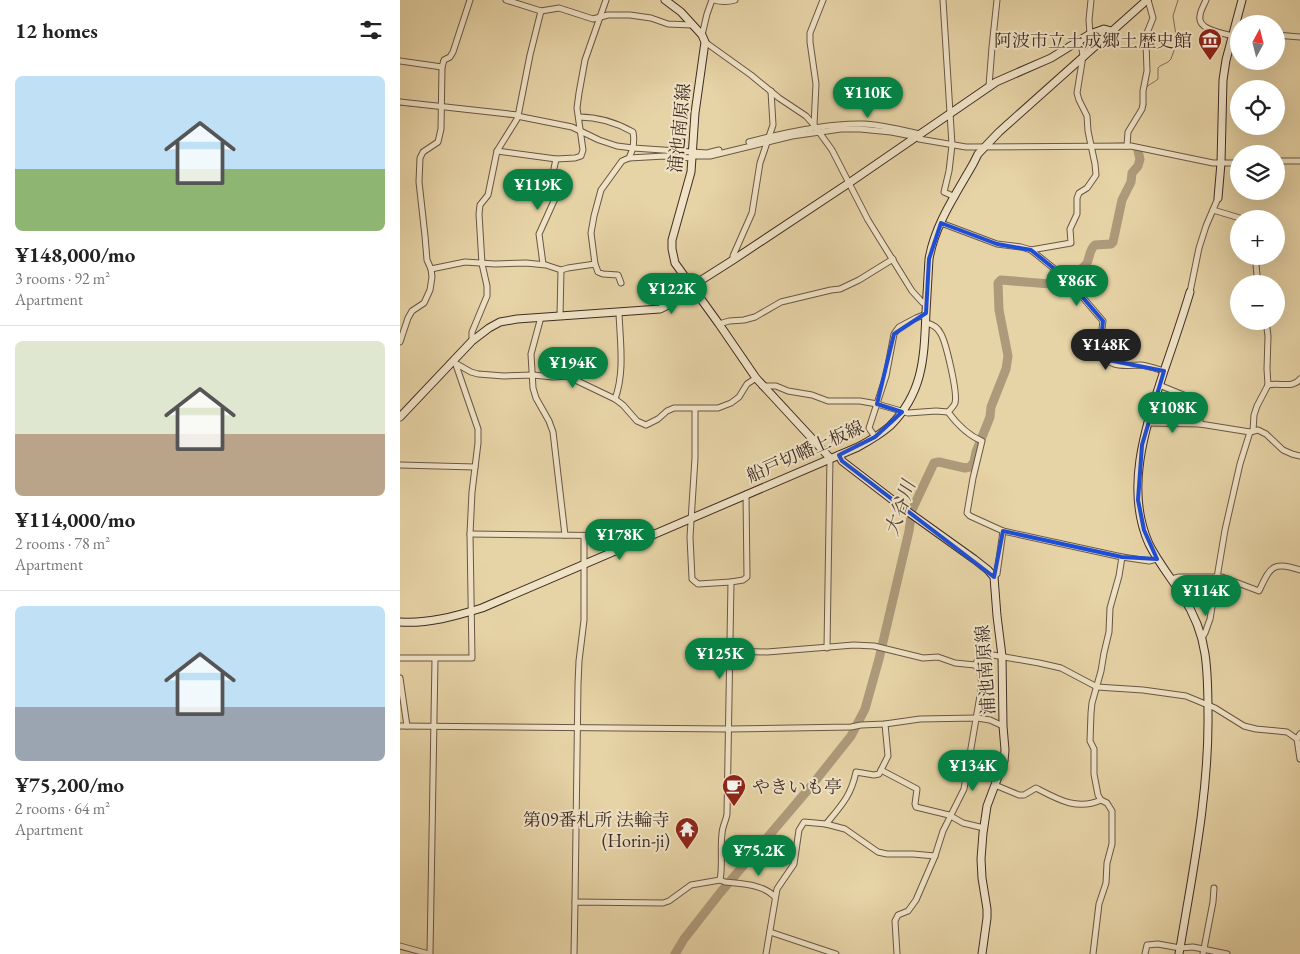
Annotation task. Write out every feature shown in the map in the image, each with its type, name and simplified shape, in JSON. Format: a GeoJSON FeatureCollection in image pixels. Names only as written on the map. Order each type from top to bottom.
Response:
{"type":"FeatureCollection","features":[{"type":"Feature","properties":{"kind":"main road"},"geometry":{"type":"LineString","coordinates":[[665,0],[681,12],[702,35],[705,42]]}},
{"type":"Feature","properties":{"kind":"main road","name":"船戸切幡上板線"},"geometry":{"type":"LineString","coordinates":[[400,622],[427,621],[455,616],[482,608],[858,447],[889,427],[902,412],[917,385],[921,372],[924,358],[930,253],[933,241],[941,222],[973,164],[984,147],[999,132],[1147,0]]}},
{"type":"Feature","properties":{"kind":"main road"},"geometry":{"type":"LineString","coordinates":[[1239,15],[1242,0]]}},
{"type":"Feature","properties":{"kind":"main road"},"geometry":{"type":"LineString","coordinates":[[400,416],[455,362],[472,341],[500,322],[517,319],[660,309],[989,86],[1051,58],[1090,34],[1104,29],[1112,31]]}},
{"type":"Feature","properties":{"kind":"main road","name":"浦池南原線"},"geometry":{"type":"LineString","coordinates":[[705,42],[695,113],[691,172],[672,240],[675,263],[762,386],[830,458]]}},
{"type":"Feature","properties":{"kind":"main road"},"geometry":{"type":"LineString","coordinates":[[1218,198],[1221,163],[1223,80],[1230,48]]}},
{"type":"Feature","properties":{"kind":"main road"},"geometry":{"type":"LineString","coordinates":[[1179,951],[1203,807],[1207,760],[1208,704],[1206,654],[1191,610],[1157,559],[1144,530],[1138,500],[1142,446],[1147,423],[1190,292]]}},
{"type":"Feature","properties":{"kind":"main road"},"geometry":{"type":"LineString","coordinates":[[839,455],[842,461],[988,570],[994,577]]}},
{"type":"Feature","properties":{"kind":"main road","name":"浦池南原線"},"geometry":{"type":"LineString","coordinates":[[982,954],[988,918],[980,859],[987,806],[1004,761],[1005,750],[1002,656],[994,577]]}},
{"type":"Feature","properties":{"kind":"street"},"geometry":{"type":"LineString","coordinates":[[400,342],[412,311],[424,303],[430,290],[432,277],[431,269],[426,260],[426,236],[419,182],[420,158],[423,152],[438,142],[441,129],[442,67],[444,60],[450,57],[453,52],[470,0]]}},
{"type":"Feature","properties":{"kind":"street"},"geometry":{"type":"LineString","coordinates":[[506,0],[542,11],[559,8],[593,19],[608,15],[630,15],[651,18],[668,24],[692,25]]}},
{"type":"Feature","properties":{"kind":"street"},"geometry":{"type":"LineString","coordinates":[[497,151],[556,159],[581,156],[583,150],[577,108],[578,93],[585,60],[606,0]]}},
{"type":"Feature","properties":{"kind":"street"},"geometry":{"type":"LineString","coordinates":[[702,35],[707,14],[713,0],[720,2],[735,0]]}},
{"type":"Feature","properties":{"kind":"street"},"geometry":{"type":"LineString","coordinates":[[817,129],[816,84],[810,33],[823,0]]}},
{"type":"Feature","properties":{"kind":"street"},"geometry":{"type":"LineString","coordinates":[[943,0],[952,144],[949,172],[944,192],[955,197]]}},
{"type":"Feature","properties":{"kind":"street"},"geometry":{"type":"LineString","coordinates":[[989,86],[997,0]]}},
{"type":"Feature","properties":{"kind":"street"},"geometry":{"type":"LineString","coordinates":[[1090,34],[1091,0]]}},
{"type":"Feature","properties":{"kind":"street"},"geometry":{"type":"LineString","coordinates":[[1126,146],[1128,132],[1143,104],[1143,91],[1147,71],[1147,33],[1153,18],[1147,0]]}},
{"type":"Feature","properties":{"kind":"street"},"geometry":{"type":"LineString","coordinates":[[1206,0],[1199,19],[1201,24],[1205,28],[1230,31]]}},
{"type":"Feature","properties":{"kind":"street"},"geometry":{"type":"LineString","coordinates":[[472,341],[472,332],[487,296],[487,286],[482,264],[480,205],[488,194],[497,151],[517,117],[530,55],[542,11]]}},
{"type":"Feature","properties":{"kind":"street"},"geometry":{"type":"LineString","coordinates":[[1285,36],[1300,38]]}},
{"type":"Feature","properties":{"kind":"street"},"geometry":{"type":"LineString","coordinates":[[1031,250],[1071,243],[1070,229],[1077,214],[1077,198],[1079,193],[1087,188],[1096,174],[1087,116],[1079,100],[1078,93],[1082,58],[1082,49],[1079,41]]}},
{"type":"Feature","properties":{"kind":"street"},"geometry":{"type":"LineString","coordinates":[[705,42],[806,116],[832,150],[868,220],[912,291],[923,303],[927,303]]}},
{"type":"Feature","properties":{"kind":"street"},"geometry":{"type":"LineString","coordinates":[[400,61],[442,67]]}},
{"type":"Feature","properties":{"kind":"street"},"geometry":{"type":"LineString","coordinates":[[733,260],[752,213],[760,163],[773,125],[771,90]]}},
{"type":"Feature","properties":{"kind":"street"},"geometry":{"type":"LineString","coordinates":[[400,102],[560,124],[610,144],[633,150],[693,155]]}},
{"type":"Feature","properties":{"kind":"street"},"geometry":{"type":"LineString","coordinates":[[579,118],[590,117],[634,132],[633,150],[629,158]]}},
{"type":"Feature","properties":{"kind":"street"},"geometry":{"type":"LineString","coordinates":[[621,283],[618,275],[598,272],[595,264],[591,233],[601,190],[622,161],[629,158],[693,155],[714,152],[817,129],[860,129],[918,135],[966,148],[1126,146],[1198,160],[1230,163]]}},
{"type":"Feature","properties":{"kind":"street"},"geometry":{"type":"LineString","coordinates":[[543,264],[539,234],[558,192],[558,187],[552,178],[556,159]]}},
{"type":"Feature","properties":{"kind":"street"},"geometry":{"type":"LineString","coordinates":[[1285,161],[1300,161]]}},
{"type":"Feature","properties":{"kind":"street"},"geometry":{"type":"LineString","coordinates":[[1190,292],[1199,248],[1218,198]]}},
{"type":"Feature","properties":{"kind":"street"},"geometry":{"type":"LineString","coordinates":[[1213,210],[1230,215]]}},
{"type":"Feature","properties":{"kind":"street"},"geometry":{"type":"LineString","coordinates":[[941,222],[997,244],[1031,250],[1068,280],[1103,321],[1102,341],[1104,353],[1108,360],[1114,364],[1143,366],[1164,371]]}},
{"type":"Feature","properties":{"kind":"street"},"geometry":{"type":"LineString","coordinates":[[719,324],[744,320],[781,302],[840,289],[859,280],[893,259]]}},
{"type":"Feature","properties":{"kind":"street"},"geometry":{"type":"LineString","coordinates":[[431,269],[465,262],[482,264],[543,264],[560,270],[595,264]]}},
{"type":"Feature","properties":{"kind":"street"},"geometry":{"type":"LineString","coordinates":[[560,270],[560,316]]}},
{"type":"Feature","properties":{"kind":"street"},"geometry":{"type":"LineString","coordinates":[[615,399],[620,386],[619,313]]}},
{"type":"Feature","properties":{"kind":"street"},"geometry":{"type":"LineString","coordinates":[[875,437],[868,428],[886,376],[894,334],[906,323],[926,314]]}},
{"type":"Feature","properties":{"kind":"street"},"geometry":{"type":"LineString","coordinates":[[541,318],[531,354],[533,388],[553,432],[565,535]]}},
{"type":"Feature","properties":{"kind":"street"},"geometry":{"type":"LineString","coordinates":[[926,323],[930,323],[942,335],[951,369],[956,396],[955,404],[948,412]]}},
{"type":"Feature","properties":{"kind":"street"},"geometry":{"type":"LineString","coordinates":[[1202,638],[1206,633],[1210,619],[1225,530],[1240,464],[1257,406],[1268,385],[1267,330]]}},
{"type":"Feature","properties":{"kind":"street"},"geometry":{"type":"LineString","coordinates":[[455,362],[478,374],[567,376],[615,399],[637,421],[646,425],[674,408],[718,408],[731,403],[739,397],[747,384],[756,378]]}},
{"type":"Feature","properties":{"kind":"street"},"geometry":{"type":"LineString","coordinates":[[400,658],[472,658],[470,534],[478,429],[455,362]]}},
{"type":"Feature","properties":{"kind":"street"},"geometry":{"type":"LineString","coordinates":[[1268,385],[1293,384],[1299,382],[1300,379]]}},
{"type":"Feature","properties":{"kind":"street"},"geometry":{"type":"LineString","coordinates":[[1159,385],[1191,398],[1200,405],[1200,424]]}},
{"type":"Feature","properties":{"kind":"street"},"geometry":{"type":"LineString","coordinates":[[762,386],[776,386],[828,401],[877,404],[908,413],[944,410],[948,412],[958,425],[982,441],[972,478],[967,514],[1003,531],[1122,557],[1149,561],[1157,559]]}},
{"type":"Feature","properties":{"kind":"street"},"geometry":{"type":"LineString","coordinates":[[695,409],[695,458],[690,537],[692,579],[698,584],[731,582],[743,580],[746,577],[746,494]]}},
{"type":"Feature","properties":{"kind":"street"},"geometry":{"type":"LineString","coordinates":[[1147,423],[1200,424],[1251,431],[1258,430],[1266,434],[1283,450],[1300,456]]}},
{"type":"Feature","properties":{"kind":"street"},"geometry":{"type":"LineString","coordinates":[[828,648],[830,458]]}},
{"type":"Feature","properties":{"kind":"street"},"geometry":{"type":"LineString","coordinates":[[400,465],[475,467]]}},
{"type":"Feature","properties":{"kind":"street"},"geometry":{"type":"LineString","coordinates":[[994,577],[997,574],[1003,531]]}},
{"type":"Feature","properties":{"kind":"street"},"geometry":{"type":"LineString","coordinates":[[470,534],[634,536],[641,540]]}},
{"type":"Feature","properties":{"kind":"street"},"geometry":{"type":"LineString","coordinates":[[574,954],[579,660],[584,620],[584,536]]}},
{"type":"Feature","properties":{"kind":"street"},"geometry":{"type":"LineString","coordinates":[[1100,800],[1094,774],[1094,749],[1090,741],[1092,703],[1102,671],[1109,632],[1110,608],[1122,557]]}},
{"type":"Feature","properties":{"kind":"street"},"geometry":{"type":"LineString","coordinates":[[1171,579],[1179,577],[1222,577],[1259,591],[1268,571],[1273,567],[1281,566],[1300,570]]}},
{"type":"Feature","properties":{"kind":"street"},"geometry":{"type":"LineString","coordinates":[[725,881],[722,827],[727,814],[731,582]]}},
{"type":"Feature","properties":{"kind":"street"},"geometry":{"type":"LineString","coordinates":[[730,651],[767,652],[854,645],[879,647],[923,658],[938,657],[955,663],[975,666],[980,672],[982,684],[964,789],[949,815],[937,845],[935,856],[916,900],[908,911],[898,915],[895,921],[897,954]]}},
{"type":"Feature","properties":{"kind":"street"},"geometry":{"type":"LineString","coordinates":[[975,666],[980,656],[987,654],[1002,656],[1060,668],[1097,687],[1144,690],[1186,696],[1208,704],[1244,726],[1287,732],[1299,736],[1300,758]]}},
{"type":"Feature","properties":{"kind":"street"},"geometry":{"type":"LineString","coordinates":[[400,946],[430,954],[435,659]]}},
{"type":"Feature","properties":{"kind":"street"},"geometry":{"type":"LineString","coordinates":[[400,678],[407,726]]}},
{"type":"Feature","properties":{"kind":"street"},"geometry":{"type":"LineString","coordinates":[[400,726],[729,729],[850,727],[920,719],[977,718],[990,720],[1003,726]]}},
{"type":"Feature","properties":{"kind":"street"},"geometry":{"type":"LineString","coordinates":[[826,824],[846,800],[853,786],[856,772],[874,776],[879,774],[888,756],[884,724]]}},
{"type":"Feature","properties":{"kind":"street"},"geometry":{"type":"LineString","coordinates":[[881,770],[918,790],[916,807],[949,815],[963,823],[984,828]]}},
{"type":"Feature","properties":{"kind":"street"},"geometry":{"type":"LineString","coordinates":[[995,785],[1019,795],[1024,795],[1036,788],[1072,804],[1082,805],[1100,800],[1107,803],[1112,811],[1112,844],[1107,863],[1106,883],[1099,904],[1093,954]]}},
{"type":"Feature","properties":{"kind":"street"},"geometry":{"type":"LineString","coordinates":[[766,954],[777,889],[794,864],[799,830],[804,822],[826,824],[845,829],[878,852],[935,856]]}},
{"type":"Feature","properties":{"kind":"street"},"geometry":{"type":"LineString","coordinates":[[575,902],[663,903],[670,901],[691,885],[725,881],[762,888],[775,897]]}},
{"type":"Feature","properties":{"kind":"street"},"geometry":{"type":"LineString","coordinates":[[1203,952],[1214,888]]}},
{"type":"Feature","properties":{"kind":"street"},"geometry":{"type":"LineString","coordinates":[[770,932],[836,954]]}},
{"type":"Feature","properties":{"kind":"street"},"geometry":{"type":"LineString","coordinates":[[1145,954],[1147,945],[1158,944],[1179,951],[1193,947],[1203,952],[1227,954]]}},
{"type":"Feature","properties":{"kind":"highlighted area"},"geometry":{"type":"Polygon","coordinates":[[[941,223],[997,244],[1031,250],[1067,279],[1103,321],[1101,341],[1108,360],[1164,371],[1142,445],[1138,500],[1144,530],[1157,559],[1122,557],[1003,531],[994,577],[842,461],[839,455],[875,437],[902,412],[877,404],[894,334],[926,313],[929,259],[941,223]]]}},
{"type":"Feature","properties":{"kind":"waterway"},"geometry":{"type":"LineString","coordinates":[[1146,88],[1158,79],[1158,68],[1171,59],[1177,42],[1173,16],[1178,0]]}},
{"type":"Feature","properties":{"kind":"waterway"},"geometry":{"type":"LineString","coordinates":[[1144,110],[1145,100]]}},
{"type":"Feature","properties":{"kind":"waterway"},"geometry":{"type":"LineString","coordinates":[[400,105],[432,108]]}},
{"type":"Feature","properties":{"kind":"waterway"},"geometry":{"type":"LineString","coordinates":[[495,115],[516,118]]}},
{"type":"Feature","properties":{"kind":"waterway"},"geometry":{"type":"LineString","coordinates":[[865,127],[874,128]]}},
{"type":"Feature","properties":{"kind":"waterway"},"geometry":{"type":"LineString","coordinates":[[922,137],[933,139]]}},
{"type":"Feature","properties":{"kind":"waterway"},"geometry":{"type":"LineString","coordinates":[[1093,144],[1125,143]]}},
{"type":"Feature","properties":{"kind":"waterway"},"geometry":{"type":"LineString","coordinates":[[1076,144],[1089,144]]}},
{"type":"Feature","properties":{"kind":"waterway","name":"大谷川"},"geometry":{"type":"LineString","coordinates":[[675,954],[684,939],[720,893],[851,736],[865,709],[879,659],[909,531],[912,510],[934,463],[939,462],[965,468],[970,467],[974,462],[990,417],[991,407],[1006,369],[1008,356],[999,310],[998,283],[1001,280],[1063,285],[1086,265],[1095,245],[1111,244],[1122,200],[1131,182],[1132,173],[1138,166],[1140,159],[1138,151]]}},
{"type":"Feature","properties":{"kind":"place","name":"阿波市立土成郷土歴史館"},"geometry":{"type":"Point","coordinates":[1210,61]}},
{"type":"Feature","properties":{"kind":"place","name":"やきいも亭"},"geometry":{"type":"Point","coordinates":[734,807]}},
{"type":"Feature","properties":{"kind":"place","name":"第09番札所 法輪寺 (Horin-ji)"},"geometry":{"type":"Point","coordinates":[687,850]}}]}
